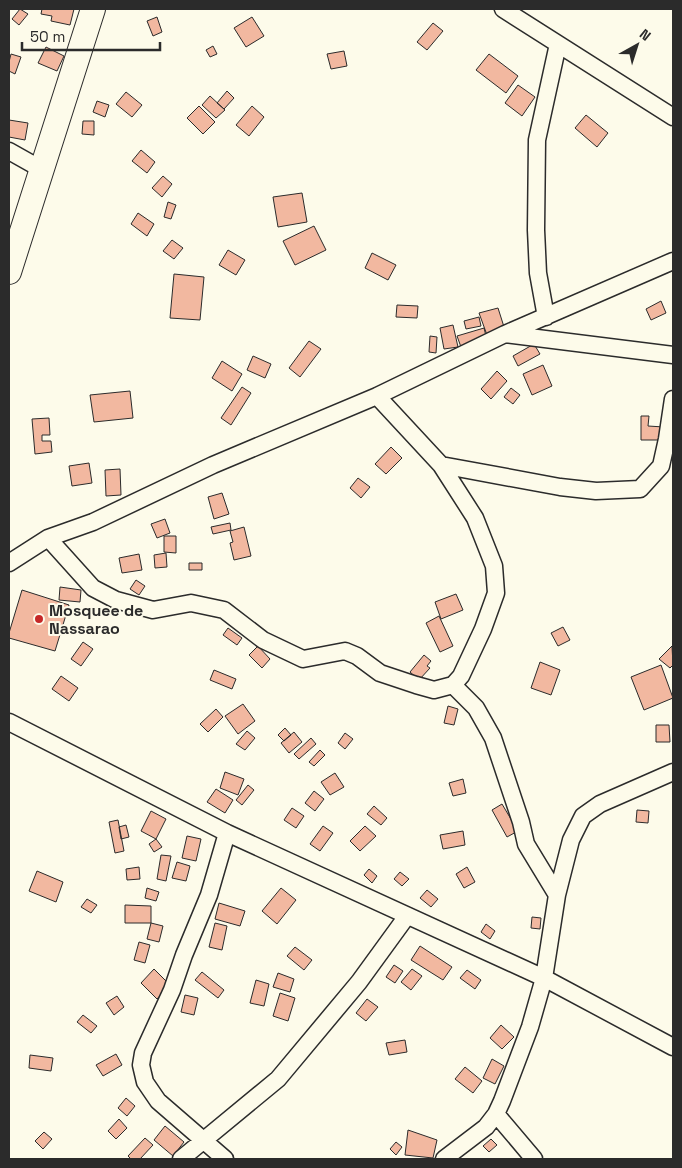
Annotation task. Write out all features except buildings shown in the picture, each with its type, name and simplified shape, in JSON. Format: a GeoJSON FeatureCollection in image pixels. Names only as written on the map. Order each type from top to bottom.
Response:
{"type":"FeatureCollection","features":[{"type":"Feature","properties":{"kind":"street"},"geometry":{"type":"LineString","coordinates":[[9,272],[93,9]]}},
{"type":"Feature","properties":{"kind":"street"},"geometry":{"type":"LineString","coordinates":[[504,9],[673,117]]}},
{"type":"Feature","properties":{"kind":"street"},"geometry":{"type":"LineString","coordinates":[[546,317],[538,273],[536,230],[537,140],[558,44]]}},
{"type":"Feature","properties":{"kind":"street"},"geometry":{"type":"LineString","coordinates":[[9,151],[41,169]]}},
{"type":"Feature","properties":{"kind":"street"},"geometry":{"type":"LineString","coordinates":[[9,563],[48,538],[93,522],[213,464],[377,396],[505,334],[673,261]]}},
{"type":"Feature","properties":{"kind":"street"},"geometry":{"type":"LineString","coordinates":[[505,334],[673,355]]}},
{"type":"Feature","properties":{"kind":"street"},"geometry":{"type":"LineString","coordinates":[[48,538],[93,588],[116,600],[153,610],[191,603],[224,610],[262,640],[304,659],[345,651],[358,656],[380,673],[416,685],[434,690],[453,685],[461,676],[483,629],[496,593],[494,566],[475,518],[441,465],[377,396]]}},
{"type":"Feature","properties":{"kind":"street"},"geometry":{"type":"LineString","coordinates":[[441,465],[560,487],[596,491],[640,489],[660,466],[667,439],[673,399]]}},
{"type":"Feature","properties":{"kind":"street"},"geometry":{"type":"LineString","coordinates":[[453,685],[476,708],[493,738],[521,822],[526,844],[557,896]]}},
{"type":"Feature","properties":{"kind":"street"},"geometry":{"type":"LineString","coordinates":[[9,722],[228,833],[544,978],[673,1047]]}},
{"type":"Feature","properties":{"kind":"street"},"geometry":{"type":"LineString","coordinates":[[444,1159],[486,1127],[496,1114],[502,1101],[530,1027],[544,978],[557,896],[570,840],[583,816],[600,804],[673,772]]}},
{"type":"Feature","properties":{"kind":"street"},"geometry":{"type":"LineString","coordinates":[[225,1159],[158,1102],[145,1082],[141,1065],[143,1053],[172,990],[184,955],[209,895],[228,833]]}},
{"type":"Feature","properties":{"kind":"street"},"geometry":{"type":"LineString","coordinates":[[181,1159],[278,1079],[359,982],[407,916]]}},
{"type":"Feature","properties":{"kind":"street"},"geometry":{"type":"LineString","coordinates":[[496,1114],[534,1159]]}},
{"type":"Feature","properties":{"kind":"place","name":"Mosquee de Nassarao"},"geometry":{"type":"Point","coordinates":[39,619]}}]}
